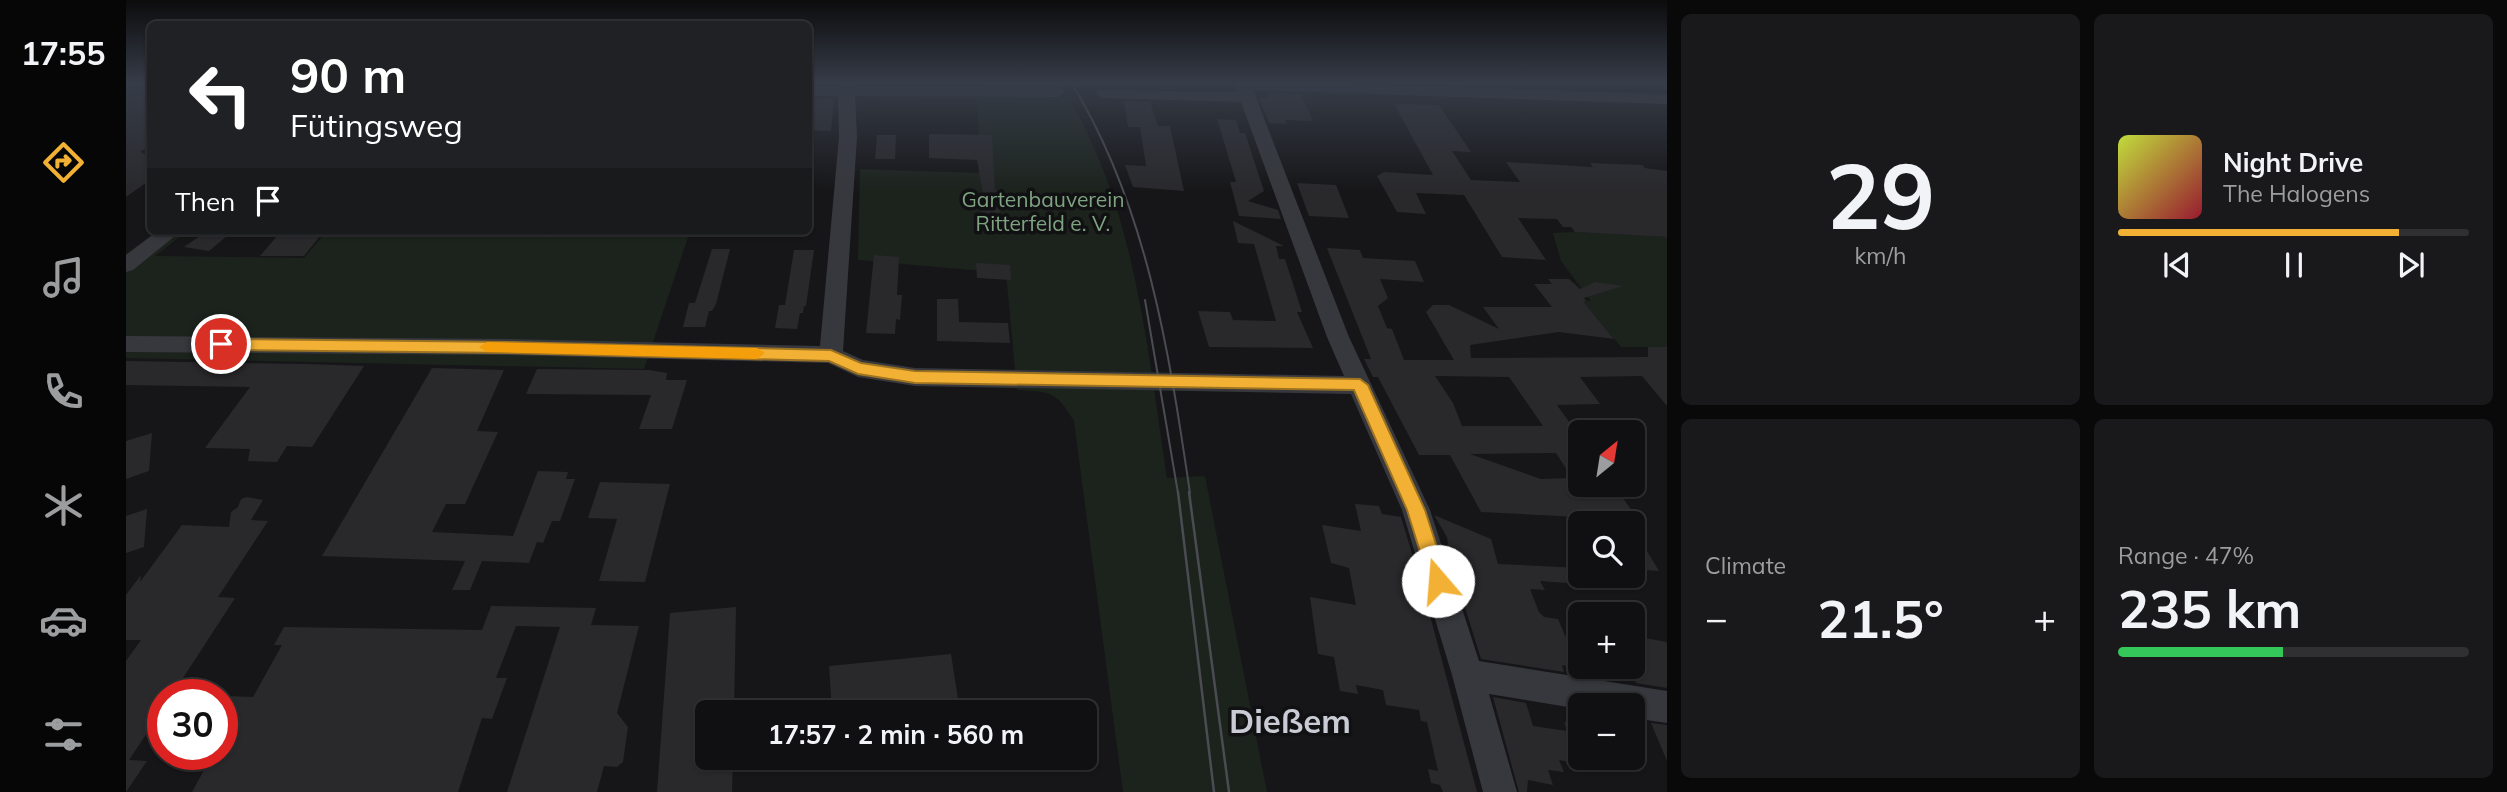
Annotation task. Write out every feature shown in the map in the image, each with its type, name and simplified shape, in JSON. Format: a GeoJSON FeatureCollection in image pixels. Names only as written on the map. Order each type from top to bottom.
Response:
{"type":"FeatureCollection","features":[{"type":"Feature","properties":{"kind":"street"},"geometry":{"type":"LineString","coordinates":[[831,355],[847,119]]}},
{"type":"Feature","properties":{"kind":"street"},"geometry":{"type":"LineString","coordinates":[[1256,119],[1338,337],[1416,510],[1468,675],[1500,792]]}},
{"type":"Feature","properties":{"kind":"street"},"geometry":{"type":"LineString","coordinates":[[126,265],[166,235]]}},
{"type":"Feature","properties":{"kind":"street"},"geometry":{"type":"LineString","coordinates":[[126,344],[508,347],[831,355],[858,369],[915,377],[1360,385]]}},
{"type":"Feature","properties":{"kind":"street"},"geometry":{"type":"LineString","coordinates":[[1468,675],[1667,707]]}},
{"type":"Feature","properties":{"kind":"green space","name":"Gartenbauverein Ritterfeld e. V."},"geometry":{"type":"Polygon","coordinates":[[[978,119],[1080,119],[1092,142],[1110,188],[1136,282],[1167,478],[1205,476],[1267,792],[1123,792],[1074,421],[1052,395],[1017,390],[1006,273],[858,260],[860,169],[982,173],[978,119]]]}},
{"type":"Feature","properties":{"kind":"green space"},"geometry":{"type":"Polygon","coordinates":[[[1553,233],[1667,237],[1667,347],[1621,347],[1583,301],[1591,301],[1561,261],[1553,233]]]}},
{"type":"Feature","properties":{"kind":"green space"},"geometry":{"type":"Polygon","coordinates":[[[152,235],[182,235],[155,256],[304,258],[324,235],[689,235],[644,369],[126,358],[126,254],[152,235]]]}},
{"type":"Feature","properties":{"kind":"building"},"geometry":{"type":"Polygon","coordinates":[[[126,119],[147,119],[147,147],[140,152],[147,156],[147,182],[126,197],[126,119]]]}},
{"type":"Feature","properties":{"kind":"building"},"geometry":{"type":"Polygon","coordinates":[[[812,119],[832,119],[831,131],[812,130],[812,119]]]}},
{"type":"Feature","properties":{"kind":"building"},"geometry":{"type":"Polygon","coordinates":[[[1127,119],[1156,119],[1158,126],[1170,126],[1184,191],[1133,187],[1125,165],[1146,166],[1140,127],[1128,127],[1127,119]]]}},
{"type":"Feature","properties":{"kind":"building"},"geometry":{"type":"Polygon","coordinates":[[[1217,119],[1236,120],[1240,133],[1245,133],[1264,191],[1248,201],[1278,210],[1281,219],[1239,216],[1230,182],[1236,182],[1217,119]]]}},
{"type":"Feature","properties":{"kind":"building"},"geometry":{"type":"Polygon","coordinates":[[[1267,119],[1313,121],[1285,120],[1287,124],[1269,123],[1267,119]]]}},
{"type":"Feature","properties":{"kind":"building"},"geometry":{"type":"Polygon","coordinates":[[[1402,119],[1449,119],[1471,152],[1452,151],[1471,180],[1520,182],[1506,162],[1593,167],[1590,163],[1642,165],[1645,168],[1667,171],[1667,237],[1575,232],[1571,227],[1563,227],[1557,219],[1518,218],[1546,260],[1502,257],[1464,195],[1416,193],[1426,214],[1397,212],[1377,176],[1384,172],[1433,175],[1402,119]]]}},
{"type":"Feature","properties":{"kind":"building"},"geometry":{"type":"Polygon","coordinates":[[[929,134],[992,135],[995,190],[999,190],[1000,213],[996,213],[997,221],[988,222],[986,213],[981,213],[981,199],[984,199],[977,160],[929,158],[929,134]]]}},
{"type":"Feature","properties":{"kind":"building"},"geometry":{"type":"Polygon","coordinates":[[[877,135],[896,135],[895,159],[875,159],[877,135]]]}},
{"type":"Feature","properties":{"kind":"building"},"geometry":{"type":"Polygon","coordinates":[[[1297,183],[1336,185],[1349,218],[1309,216],[1297,183]]]}},
{"type":"Feature","properties":{"kind":"building"},"geometry":{"type":"Polygon","coordinates":[[[1233,221],[1284,246],[1276,246],[1279,259],[1285,259],[1302,312],[1297,312],[1313,348],[1209,347],[1198,311],[1230,312],[1233,320],[1276,321],[1254,244],[1238,243],[1233,221]]]}},
{"type":"Feature","properties":{"kind":"building"},"geometry":{"type":"Polygon","coordinates":[[[201,235],[228,235],[209,251],[184,247],[201,235]]]}},
{"type":"Feature","properties":{"kind":"building"},"geometry":{"type":"Polygon","coordinates":[[[278,235],[320,236],[304,256],[260,256],[278,235]]]}},
{"type":"Feature","properties":{"kind":"building"},"geometry":{"type":"Polygon","coordinates":[[[1327,248],[1360,250],[1363,258],[1415,261],[1424,282],[1380,279],[1388,298],[1378,306],[1387,328],[1392,329],[1404,360],[1454,360],[1426,312],[1433,305],[1449,305],[1499,329],[1483,307],[1552,307],[1534,284],[1552,284],[1548,279],[1569,279],[1580,289],[1595,282],[1623,286],[1584,298],[1586,301],[1583,301],[1614,339],[1559,332],[1470,345],[1471,358],[1648,357],[1648,347],[1667,347],[1667,406],[1642,376],[1580,377],[1600,404],[1557,405],[1568,420],[1568,472],[1556,453],[1470,454],[1541,479],[1568,478],[1568,497],[1622,497],[1632,511],[1568,511],[1568,516],[1481,512],[1450,455],[1419,455],[1378,377],[1373,377],[1364,359],[1371,359],[1327,248]],[[1435,376],[1453,403],[1462,426],[1543,426],[1509,377],[1435,376]]]}},
{"type":"Feature","properties":{"kind":"building"},"geometry":{"type":"Polygon","coordinates":[[[712,249],[730,249],[716,304],[712,311],[709,311],[705,327],[683,327],[689,303],[695,303],[712,249]]]}},
{"type":"Feature","properties":{"kind":"building"},"geometry":{"type":"Polygon","coordinates":[[[794,250],[814,250],[806,306],[803,313],[800,313],[797,329],[775,328],[779,305],[785,305],[794,250]]]}},
{"type":"Feature","properties":{"kind":"building"},"geometry":{"type":"Polygon","coordinates":[[[874,255],[899,257],[897,295],[902,295],[900,320],[896,319],[895,334],[866,333],[874,255]]]}},
{"type":"Feature","properties":{"kind":"building"},"geometry":{"type":"Polygon","coordinates":[[[976,263],[1010,265],[1011,280],[977,278],[976,263]]]}},
{"type":"Feature","properties":{"kind":"building"},"geometry":{"type":"Polygon","coordinates":[[[937,299],[958,299],[959,322],[1008,323],[1010,343],[937,341],[937,299]]]}},
{"type":"Feature","properties":{"kind":"building"},"geometry":{"type":"Polygon","coordinates":[[[126,361],[364,366],[312,447],[287,446],[277,462],[248,461],[250,449],[205,448],[250,387],[126,385],[126,361]]]}},
{"type":"Feature","properties":{"kind":"building"},"geometry":{"type":"Polygon","coordinates":[[[432,368],[504,370],[477,431],[498,432],[465,504],[446,504],[432,532],[513,536],[538,471],[568,472],[566,479],[575,479],[560,521],[552,521],[543,543],[537,542],[529,563],[482,561],[470,590],[452,590],[465,561],[322,556],[432,368]]]}},
{"type":"Feature","properties":{"kind":"building"},"geometry":{"type":"Polygon","coordinates":[[[537,369],[649,370],[667,373],[666,380],[687,380],[672,429],[639,429],[651,395],[526,394],[537,369]]]}},
{"type":"Feature","properties":{"kind":"building"},"geometry":{"type":"Polygon","coordinates":[[[152,433],[149,471],[126,479],[126,441],[152,433]]]}},
{"type":"Feature","properties":{"kind":"building"},"geometry":{"type":"Polygon","coordinates":[[[600,482],[670,484],[645,582],[599,581],[617,519],[588,518],[600,482]]]}},
{"type":"Feature","properties":{"kind":"building"},"geometry":{"type":"Polygon","coordinates":[[[247,497],[263,500],[251,520],[268,521],[218,597],[235,598],[182,679],[147,679],[147,733],[129,760],[147,761],[126,792],[126,661],[141,640],[126,640],[126,595],[141,575],[140,582],[182,525],[229,527],[231,512],[238,507],[241,499],[247,497]]]}},
{"type":"Feature","properties":{"kind":"building"},"geometry":{"type":"Polygon","coordinates":[[[1355,504],[1379,506],[1382,514],[1401,517],[1477,792],[1443,792],[1440,785],[1431,783],[1428,769],[1438,771],[1427,722],[1421,721],[1419,710],[1386,705],[1383,690],[1356,685],[1358,694],[1340,691],[1334,657],[1318,654],[1310,597],[1356,605],[1349,568],[1331,563],[1322,525],[1361,531],[1355,504]]]}},
{"type":"Feature","properties":{"kind":"building"},"geometry":{"type":"Polygon","coordinates":[[[147,509],[144,547],[126,553],[126,516],[147,509]]]}},
{"type":"Feature","properties":{"kind":"building"},"geometry":{"type":"Polygon","coordinates":[[[1434,515],[1491,539],[1498,564],[1568,567],[1568,583],[1540,581],[1545,590],[1530,589],[1539,612],[1544,617],[1558,619],[1568,642],[1568,666],[1562,665],[1564,672],[1481,659],[1450,559],[1447,537],[1434,515]]]}},
{"type":"Feature","properties":{"kind":"building"},"geometry":{"type":"Polygon","coordinates":[[[1645,548],[1659,571],[1645,570],[1645,548]]]}},
{"type":"Feature","properties":{"kind":"building"},"geometry":{"type":"Polygon","coordinates":[[[491,606],[596,608],[591,625],[639,626],[617,713],[628,727],[623,762],[617,767],[604,766],[597,792],[507,792],[560,627],[516,626],[496,678],[507,678],[492,719],[482,718],[458,792],[192,792],[204,770],[238,770],[238,696],[253,697],[282,645],[274,645],[284,627],[482,630],[491,606]]]}},
{"type":"Feature","properties":{"kind":"building"},"geometry":{"type":"Polygon","coordinates":[[[736,607],[734,700],[695,700],[695,770],[733,770],[732,792],[657,792],[670,613],[736,607]]]}},
{"type":"Feature","properties":{"kind":"building"},"geometry":{"type":"Polygon","coordinates":[[[1645,638],[1667,642],[1667,688],[1636,683],[1634,679],[1645,679],[1645,638]]]}},
{"type":"Feature","properties":{"kind":"building"},"geometry":{"type":"Polygon","coordinates":[[[951,654],[958,700],[831,700],[829,666],[951,654]]]}},
{"type":"Feature","properties":{"kind":"building"},"geometry":{"type":"Polygon","coordinates":[[[1493,697],[1526,703],[1533,726],[1567,731],[1564,722],[1568,723],[1568,762],[1559,760],[1564,772],[1548,770],[1553,785],[1528,780],[1527,792],[1519,792],[1493,697]]]}},
{"type":"Feature","properties":{"kind":"building"},"geometry":{"type":"Polygon","coordinates":[[[1651,723],[1667,725],[1667,761],[1651,723]]]}},
{"type":"Feature","properties":{"kind":"tram line"},"geometry":{"type":"LineString","coordinates":[[1091,119],[1119,179],[1137,229],[1151,281],[1173,386],[1190,493]]}},
{"type":"Feature","properties":{"kind":"tram line"},"geometry":{"type":"LineString","coordinates":[[1145,300],[1178,493]]}},
{"type":"Feature","properties":{"kind":"tram line"},"geometry":{"type":"LineString","coordinates":[[1178,492],[1214,792]]}},
{"type":"Feature","properties":{"kind":"tram line"},"geometry":{"type":"LineString","coordinates":[[1189,492],[1229,792]]}},
{"type":"Feature","properties":{"kind":"slow traffic"},"geometry":{"type":"LineString","coordinates":[[487,347],[757,353]]}},
{"type":"Feature","properties":{"kind":"district","name":"Dießem"},"geometry":{"type":"Point","coordinates":[1290,720]}},
{"type":"Feature","properties":{"kind":"route"},"geometry":{"type":"LineString","coordinates":[[221,344],[508,347],[831,355],[858,369],[915,377],[1360,385],[1416,510],[1438,581]]}}]}
